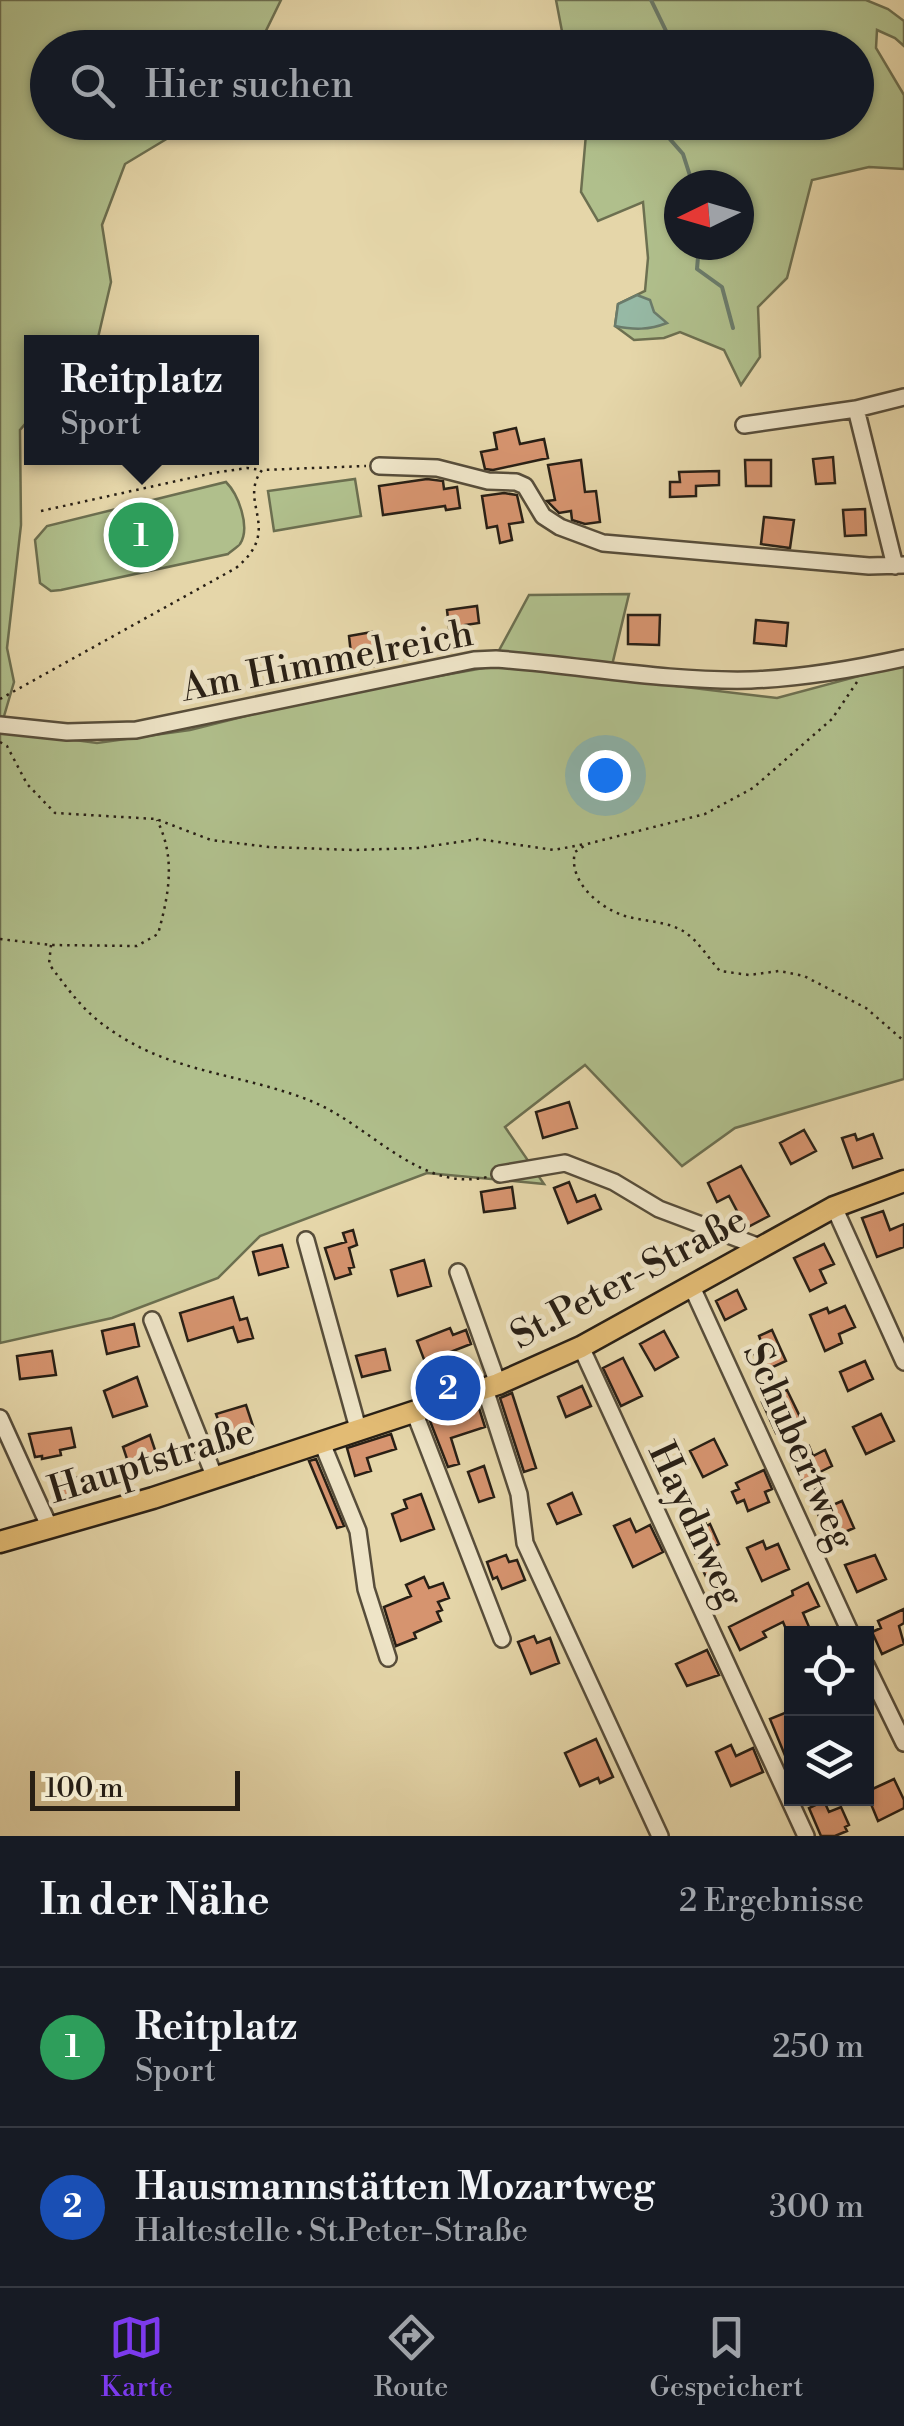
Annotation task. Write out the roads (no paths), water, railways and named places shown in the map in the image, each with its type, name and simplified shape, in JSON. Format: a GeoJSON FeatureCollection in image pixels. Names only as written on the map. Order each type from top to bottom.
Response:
{"type":"FeatureCollection","features":[{"type":"Feature","properties":{"kind":"main road","name":"St.Peter-Straße"},"geometry":{"type":"LineString","coordinates":[[322,1443],[492,1386],[581,1347],[834,1207],[904,1181]]}},
{"type":"Feature","properties":{"kind":"main road","name":"Hauptstraße"},"geometry":{"type":"LineString","coordinates":[[0,1542],[322,1443]]}},
{"type":"Feature","properties":{"kind":"street"},"geometry":{"type":"LineString","coordinates":[[744,425],[904,397]]}},
{"type":"Feature","properties":{"kind":"street"},"geometry":{"type":"LineString","coordinates":[[379,466],[437,468],[488,481],[516,482],[525,486],[543,516],[603,543],[679,552],[900,566],[856,408]]}},
{"type":"Feature","properties":{"kind":"street","name":"Am Himmelreich"},"geometry":{"type":"LineString","coordinates":[[0,725],[66,732],[136,730],[496,658],[726,680],[782,677],[904,658]]}},
{"type":"Feature","properties":{"kind":"street"},"geometry":{"type":"LineString","coordinates":[[500,1174],[565,1162],[614,1182],[659,1208],[760,1247]]}},
{"type":"Feature","properties":{"kind":"street"},"geometry":{"type":"LineString","coordinates":[[834,1207],[904,1362]]}},
{"type":"Feature","properties":{"kind":"street"},"geometry":{"type":"LineString","coordinates":[[306,1240],[359,1432]]}},
{"type":"Feature","properties":{"kind":"street"},"geometry":{"type":"LineString","coordinates":[[458,1272],[520,1494],[525,1543],[660,1836]]}},
{"type":"Feature","properties":{"kind":"street","name":"Schubertweg"},"geometry":{"type":"LineString","coordinates":[[691,1285],[848,1626]]}},
{"type":"Feature","properties":{"kind":"street"},"geometry":{"type":"LineString","coordinates":[[152,1320],[215,1478]]}},
{"type":"Feature","properties":{"kind":"street","name":"Haydnweg"},"geometry":{"type":"LineString","coordinates":[[581,1347],[806,1836]]}},
{"type":"Feature","properties":{"kind":"street"},"geometry":{"type":"LineString","coordinates":[[415,1414],[502,1639]]}},
{"type":"Feature","properties":{"kind":"street"},"geometry":{"type":"LineString","coordinates":[[0,1418],[50,1528]]}},
{"type":"Feature","properties":{"kind":"street"},"geometry":{"type":"LineString","coordinates":[[322,1443],[358,1531],[366,1589],[388,1658]]}},
{"type":"Feature","properties":{"kind":"street"},"geometry":{"type":"LineString","coordinates":[[874,1681],[904,1743]]}},
{"type":"Feature","properties":{"kind":"waterway"},"geometry":{"type":"LineString","coordinates":[[651,0],[666,30]]}},
{"type":"Feature","properties":{"kind":"waterway"},"geometry":{"type":"LineString","coordinates":[[671,140],[683,154],[688,170]]}},
{"type":"Feature","properties":{"kind":"waterway"},"geometry":{"type":"LineString","coordinates":[[698,260],[697,269],[722,287],[733,328]]}},
{"type":"Feature","properties":{"kind":"place","name":"Reitplatz"},"geometry":{"type":"Point","coordinates":[141,535]}},
{"type":"Feature","properties":{"kind":"place","name":"Hausmannstätten Mozartweg"},"geometry":{"type":"Point","coordinates":[448,1388]}}]}
